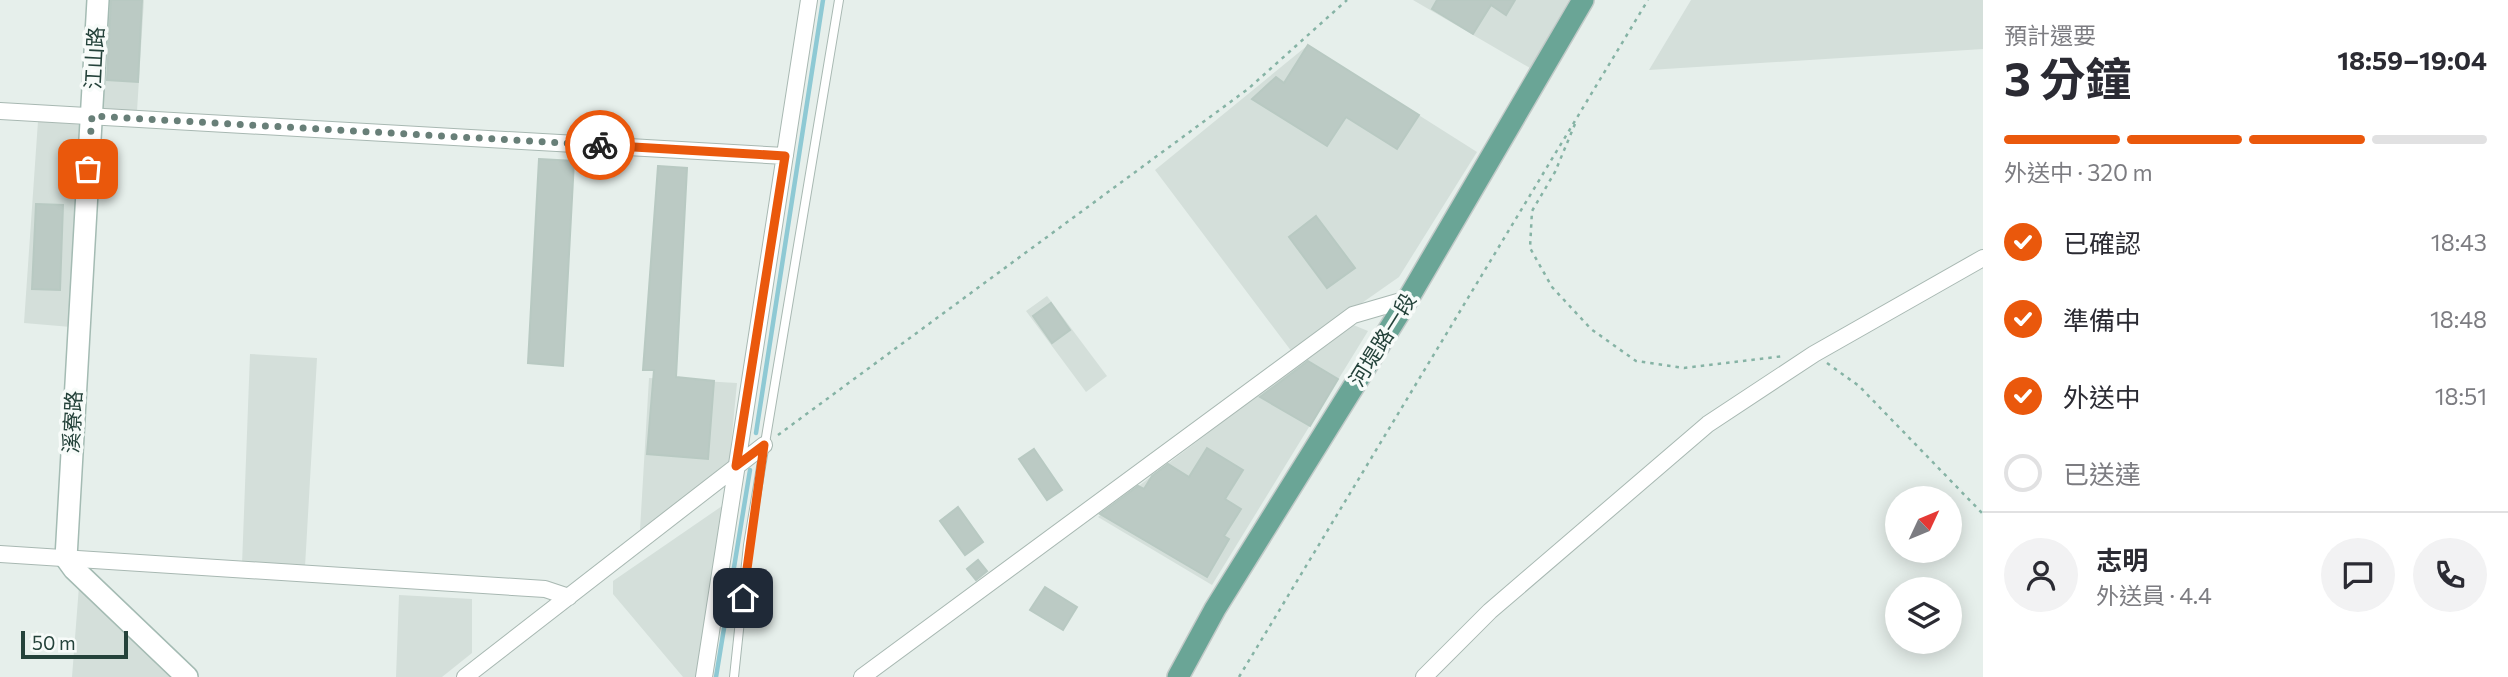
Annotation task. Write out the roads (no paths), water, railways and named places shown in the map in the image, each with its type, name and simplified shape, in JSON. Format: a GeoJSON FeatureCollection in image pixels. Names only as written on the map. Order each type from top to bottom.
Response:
{"type":"FeatureCollection","features":[{"type":"Feature","properties":{"kind":"main road","name":"河堤路一段"},"geometry":{"type":"LineString","coordinates":[[1178,677],[1215,609],[1409,299],[1583,0]]}},
{"type":"Feature","properties":{"kind":"street","name":"江山路"},"geometry":{"type":"LineString","coordinates":[[92,116],[98,0]]}},
{"type":"Feature","properties":{"kind":"street"},"geometry":{"type":"LineString","coordinates":[[704,677],[809,0]]}},
{"type":"Feature","properties":{"kind":"street"},"geometry":{"type":"LineString","coordinates":[[0,111],[785,156]]}},
{"type":"Feature","properties":{"kind":"street","name":"溪寮路"},"geometry":{"type":"LineString","coordinates":[[66,558],[92,116]]}},
{"type":"Feature","properties":{"kind":"street"},"geometry":{"type":"LineString","coordinates":[[1424,677],[1490,611],[1708,425],[1814,354],[1983,258]]}},
{"type":"Feature","properties":{"kind":"street"},"geometry":{"type":"LineString","coordinates":[[862,677],[1353,315],[1409,299]]}},
{"type":"Feature","properties":{"kind":"street"},"geometry":{"type":"LineString","coordinates":[[466,677],[764,445]]}},
{"type":"Feature","properties":{"kind":"street"},"geometry":{"type":"LineString","coordinates":[[0,554],[544,589],[569,597]]}},
{"type":"Feature","properties":{"kind":"street"},"geometry":{"type":"LineString","coordinates":[[66,558],[74,569],[187,677]]}},
{"type":"Feature","properties":{"kind":"lane"},"geometry":{"type":"LineString","coordinates":[[734,677],[748,545],[839,0]]}},
{"type":"Feature","properties":{"kind":"waterway"},"geometry":{"type":"LineString","coordinates":[[756,433],[823,0]]}},
{"type":"Feature","properties":{"kind":"waterway"},"geometry":{"type":"LineString","coordinates":[[716,677],[750,470]]}}]}
